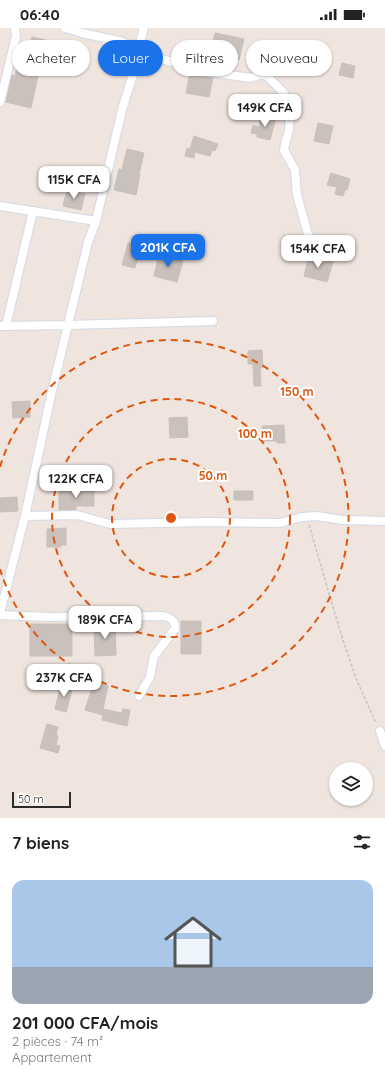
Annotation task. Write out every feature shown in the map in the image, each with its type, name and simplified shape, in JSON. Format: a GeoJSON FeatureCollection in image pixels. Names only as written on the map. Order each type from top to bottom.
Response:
{"type":"FeatureCollection","features":[{"type":"Feature","properties":{"kind":"street"},"geometry":{"type":"LineString","coordinates":[[0,102],[16,36],[15,28]]}},
{"type":"Feature","properties":{"kind":"street"},"geometry":{"type":"LineString","coordinates":[[66,28],[114,40]]}},
{"type":"Feature","properties":{"kind":"street"},"geometry":{"type":"LineString","coordinates":[[141,40],[144,28]]}},
{"type":"Feature","properties":{"kind":"street"},"geometry":{"type":"LineString","coordinates":[[163,59],[203,71],[250,78],[262,74],[267,76],[284,93],[290,110],[290,130],[284,150],[295,170],[297,195],[311,245]]}},
{"type":"Feature","properties":{"kind":"street"},"geometry":{"type":"LineString","coordinates":[[133,76],[122,110],[96,221],[88,242],[25,516],[0,614],[48,617],[170,617],[174,621],[175,629],[154,656],[150,677],[139,696]]}},
{"type":"Feature","properties":{"kind":"street"},"geometry":{"type":"LineString","coordinates":[[0,206],[96,221]]}},
{"type":"Feature","properties":{"kind":"street"},"geometry":{"type":"LineString","coordinates":[[32,211],[3,326],[68,326],[213,321]]}},
{"type":"Feature","properties":{"kind":"street"},"geometry":{"type":"LineString","coordinates":[[25,516],[77,515],[110,524],[210,522],[280,523],[307,517],[327,517],[342,520],[385,521]]}},
{"type":"Feature","properties":{"kind":"street"},"geometry":{"type":"LineString","coordinates":[[380,731],[385,746]]}},
{"type":"Feature","properties":{"kind":"path"},"geometry":{"type":"LineString","coordinates":[[307,517],[341,634],[357,681],[380,731]]}},
{"type":"Feature","properties":{"kind":"building"},"geometry":{"type":"Polygon","coordinates":[[[215,33],[244,39],[239,60],[238,40],[213,40],[215,33]]]}},
{"type":"Feature","properties":{"kind":"building"},"geometry":{"type":"Polygon","coordinates":[[[32,37],[46,40],[31,40],[32,37]]]}},
{"type":"Feature","properties":{"kind":"building"},"geometry":{"type":"Polygon","coordinates":[[[342,63],[355,66],[353,78],[339,75],[342,63]]]}},
{"type":"Feature","properties":{"kind":"building"},"geometry":{"type":"Polygon","coordinates":[[[12,75],[38,76],[31,108],[6,102],[12,75]]]}},
{"type":"Feature","properties":{"kind":"building"},"geometry":{"type":"Polygon","coordinates":[[[189,76],[204,76],[213,78],[209,97],[186,93],[189,76]]]}},
{"type":"Feature","properties":{"kind":"building"},"geometry":{"type":"Polygon","coordinates":[[[261,115],[276,118],[270,140],[257,137],[257,134],[251,133],[253,125],[259,127],[261,115]]]}},
{"type":"Feature","properties":{"kind":"building"},"geometry":{"type":"Polygon","coordinates":[[[318,123],[333,126],[329,144],[314,141],[318,123]]]}},
{"type":"Feature","properties":{"kind":"building"},"geometry":{"type":"Polygon","coordinates":[[[194,136],[218,144],[215,151],[212,150],[210,156],[195,152],[194,158],[185,156],[187,148],[190,149],[194,136]]]}},
{"type":"Feature","properties":{"kind":"building"},"geometry":{"type":"Polygon","coordinates":[[[127,149],[144,153],[136,195],[114,190],[119,169],[122,170],[127,149]]]}},
{"type":"Feature","properties":{"kind":"building"},"geometry":{"type":"Polygon","coordinates":[[[331,173],[350,179],[347,190],[345,190],[343,196],[335,194],[337,187],[327,185],[331,173]]]}},
{"type":"Feature","properties":{"kind":"building"},"geometry":{"type":"Polygon","coordinates":[[[67,190],[85,194],[81,210],[63,206],[67,190]]]}},
{"type":"Feature","properties":{"kind":"building"},"geometry":{"type":"Polygon","coordinates":[[[128,243],[141,247],[135,268],[122,265],[128,243]]]}},
{"type":"Feature","properties":{"kind":"building"},"geometry":{"type":"Polygon","coordinates":[[[159,255],[183,261],[177,282],[154,276],[159,255]]]}},
{"type":"Feature","properties":{"kind":"building"},"geometry":{"type":"Polygon","coordinates":[[[309,256],[333,262],[327,282],[304,276],[309,256]]]}},
{"type":"Feature","properties":{"kind":"building"},"geometry":{"type":"Polygon","coordinates":[[[262,350],[263,368],[260,368],[261,386],[254,386],[253,364],[248,364],[248,351],[262,350]]]}},
{"type":"Feature","properties":{"kind":"building"},"geometry":{"type":"Polygon","coordinates":[[[30,401],[30,417],[13,418],[12,402],[30,401]]]}},
{"type":"Feature","properties":{"kind":"building"},"geometry":{"type":"Polygon","coordinates":[[[187,417],[188,437],[170,438],[169,418],[187,417]]]}},
{"type":"Feature","properties":{"kind":"building"},"geometry":{"type":"Polygon","coordinates":[[[284,425],[285,443],[277,443],[277,441],[263,441],[262,426],[284,425]]]}},
{"type":"Feature","properties":{"kind":"building"},"geometry":{"type":"Polygon","coordinates":[[[94,488],[94,506],[76,506],[76,510],[59,510],[59,490],[94,488]]]}},
{"type":"Feature","properties":{"kind":"building"},"geometry":{"type":"Polygon","coordinates":[[[234,491],[253,491],[253,500],[234,500],[234,491]]]}},
{"type":"Feature","properties":{"kind":"building"},"geometry":{"type":"Polygon","coordinates":[[[17,497],[18,511],[0,512],[0,498],[17,497]]]}},
{"type":"Feature","properties":{"kind":"building"},"geometry":{"type":"Polygon","coordinates":[[[66,528],[66,545],[61,545],[61,547],[47,547],[47,529],[66,528]]]}},
{"type":"Feature","properties":{"kind":"building"},"geometry":{"type":"Polygon","coordinates":[[[181,621],[201,621],[201,654],[181,654],[181,621]]]}},
{"type":"Feature","properties":{"kind":"building"},"geometry":{"type":"Polygon","coordinates":[[[30,624],[72,624],[72,656],[30,656],[30,624]]]}},
{"type":"Feature","properties":{"kind":"building"},"geometry":{"type":"Polygon","coordinates":[[[94,624],[115,624],[116,655],[95,656],[94,624]]]}},
{"type":"Feature","properties":{"kind":"building"},"geometry":{"type":"Polygon","coordinates":[[[61,684],[73,687],[66,712],[55,709],[61,684]]]}},
{"type":"Feature","properties":{"kind":"building"},"geometry":{"type":"Polygon","coordinates":[[[100,684],[108,686],[103,709],[122,713],[123,709],[130,710],[127,726],[102,720],[103,715],[85,710],[92,688],[98,690],[100,684]]]}},
{"type":"Feature","properties":{"kind":"building"},"geometry":{"type":"Polygon","coordinates":[[[47,724],[58,727],[56,745],[60,746],[58,753],[40,748],[47,724]]]}}]}
